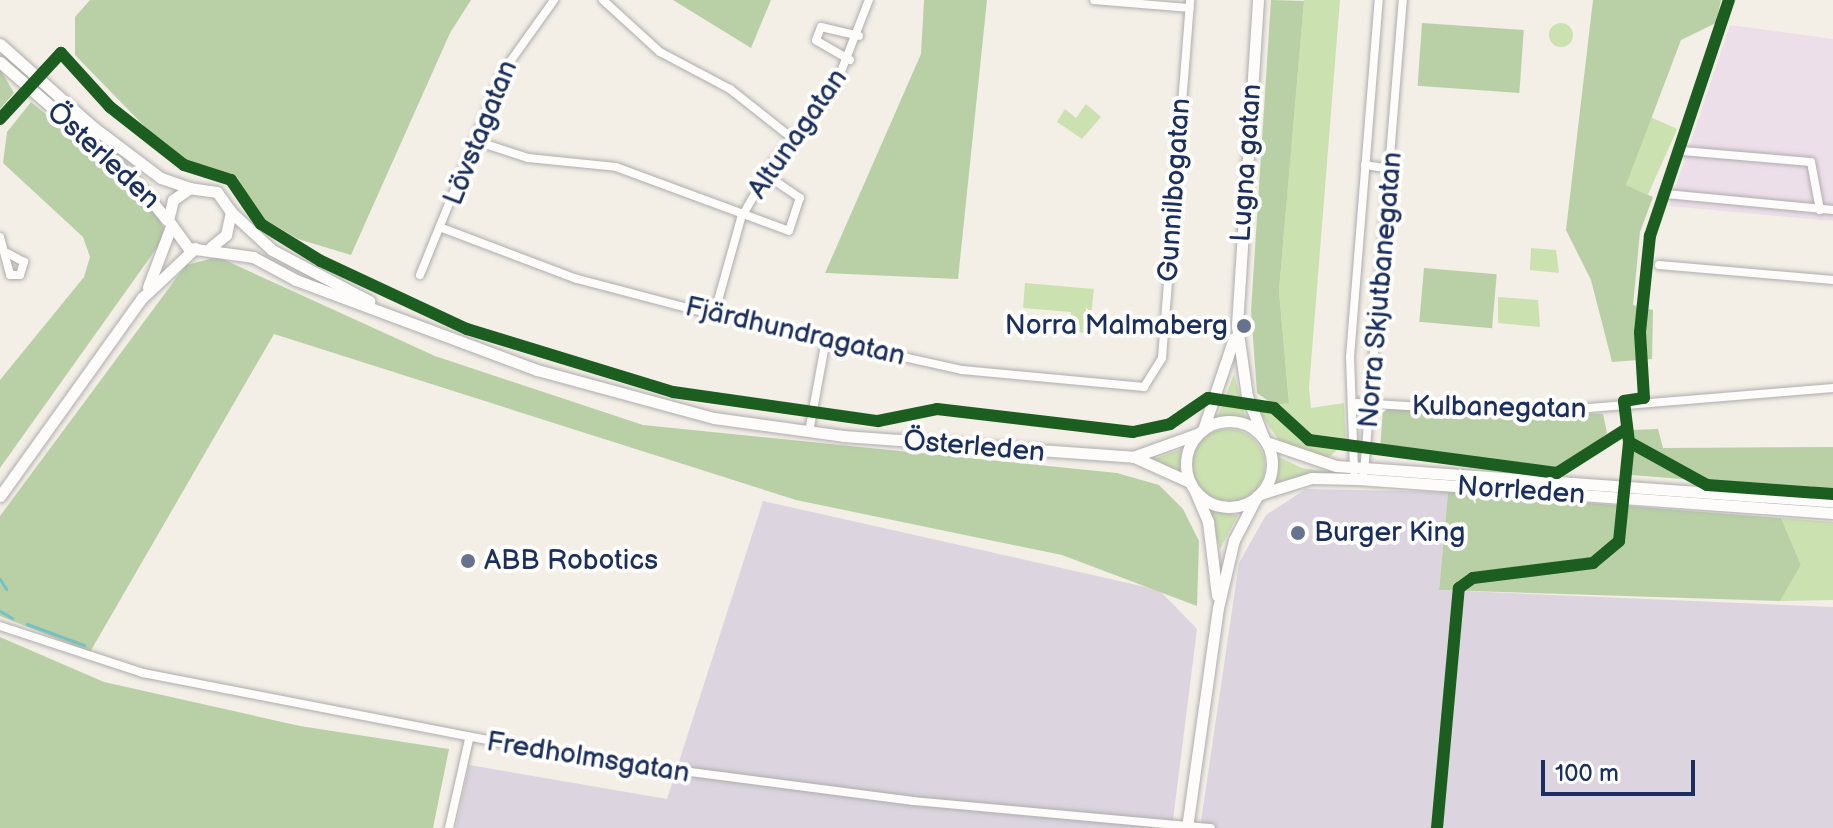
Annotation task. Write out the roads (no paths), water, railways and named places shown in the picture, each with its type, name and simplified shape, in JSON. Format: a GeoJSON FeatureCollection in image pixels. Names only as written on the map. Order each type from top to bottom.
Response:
{"type":"FeatureCollection","features":[{"type":"Feature","properties":{"kind":"main road","name":"Lugna gatan"},"geometry":{"type":"LineString","coordinates":[[1200,432],[1222,390],[1237,326],[1258,0]]}},
{"type":"Feature","properties":{"kind":"main road","name":"Österleden"},"geometry":{"type":"LineString","coordinates":[[0,44],[149,169],[190,188]]}},
{"type":"Feature","properties":{"kind":"main road","name":"Österleden"},"geometry":{"type":"LineString","coordinates":[[0,62],[132,177],[169,224]]}},
{"type":"Feature","properties":{"kind":"main road"},"geometry":{"type":"LineString","coordinates":[[0,496],[142,298],[195,248],[211,247],[226,235],[231,212],[217,192],[190,188],[173,200],[169,224],[142,298]]}},
{"type":"Feature","properties":{"kind":"main road","name":"Österleden"},"geometry":{"type":"LineString","coordinates":[[231,212],[272,250],[401,318]]}},
{"type":"Feature","properties":{"kind":"main road"},"geometry":{"type":"LineString","coordinates":[[169,224],[195,248]]}},
{"type":"Feature","properties":{"kind":"main road","name":"Österleden"},"geometry":{"type":"LineString","coordinates":[[211,247],[623,397],[809,432],[1133,457],[1191,485]]}},
{"type":"Feature","properties":{"kind":"main road","name":"Lugna gatan"},"geometry":{"type":"LineString","coordinates":[[1237,326],[1247,396],[1265,440]]}},
{"type":"Feature","properties":{"kind":"main road"},"geometry":{"type":"LineString","coordinates":[[1187,827],[1218,608],[1234,540],[1272,469],[1265,440],[1235,421],[1200,432],[1186,457],[1191,485],[1214,552],[1218,608]]}},
{"type":"Feature","properties":{"kind":"main road","name":"Österleden"},"geometry":{"type":"LineString","coordinates":[[1133,457],[1200,432]]}},
{"type":"Feature","properties":{"kind":"main road","name":"Norrleden"},"geometry":{"type":"LineString","coordinates":[[1265,440],[1315,464],[1359,472],[1833,513]]}},
{"type":"Feature","properties":{"kind":"main road","name":"Norrleden"},"geometry":{"type":"LineString","coordinates":[[1259,495],[1311,478],[1359,472],[1833,502]]}},
{"type":"Feature","properties":{"kind":"main road"},"geometry":{"type":"LineString","coordinates":[[1191,485],[1223,506],[1259,495]]}},
{"type":"Feature","properties":{"kind":"street","name":"Lövstagatan"},"geometry":{"type":"LineString","coordinates":[[420,275],[514,50],[554,0]]}},
{"type":"Feature","properties":{"kind":"street"},"geometry":{"type":"LineString","coordinates":[[603,0],[660,52],[730,89],[793,139]]}},
{"type":"Feature","properties":{"kind":"street","name":"Altunagatan"},"geometry":{"type":"LineString","coordinates":[[714,315],[741,218],[765,174],[850,60],[869,0]]}},
{"type":"Feature","properties":{"kind":"street"},"geometry":{"type":"LineString","coordinates":[[1094,0],[1190,4]]}},
{"type":"Feature","properties":{"kind":"street","name":"Norra Skjutbanegatan"},"geometry":{"type":"LineString","coordinates":[[1359,472],[1350,357],[1379,0]]}},
{"type":"Feature","properties":{"kind":"street","name":"Norra Skjutbanegatan"},"geometry":{"type":"LineString","coordinates":[[1359,472],[1371,403],[1403,0]]}},
{"type":"Feature","properties":{"kind":"street","name":"Gunnilbogatan"},"geometry":{"type":"LineString","coordinates":[[1154,379],[1162,358],[1190,4]]}},
{"type":"Feature","properties":{"kind":"street"},"geometry":{"type":"LineString","coordinates":[[850,60],[816,40],[821,27],[859,36]]}},
{"type":"Feature","properties":{"kind":"street"},"geometry":{"type":"LineString","coordinates":[[476,141],[528,158],[616,167],[741,218],[789,231],[800,198],[765,174]]}},
{"type":"Feature","properties":{"kind":"street"},"geometry":{"type":"LineString","coordinates":[[1682,151],[1811,162],[1820,210]]}},
{"type":"Feature","properties":{"kind":"street"},"geometry":{"type":"LineString","coordinates":[[1365,165],[1390,169]]}},
{"type":"Feature","properties":{"kind":"street"},"geometry":{"type":"LineString","coordinates":[[1666,194],[1833,210]]}},
{"type":"Feature","properties":{"kind":"street","name":"Fjärdhundragatan"},"geometry":{"type":"LineString","coordinates":[[442,228],[577,279],[714,315],[826,339],[1025,381],[1134,389],[1154,379]]}},
{"type":"Feature","properties":{"kind":"street"},"geometry":{"type":"LineString","coordinates":[[0,237],[7,253]]}},
{"type":"Feature","properties":{"kind":"street"},"geometry":{"type":"LineString","coordinates":[[1659,265],[1833,280]]}},
{"type":"Feature","properties":{"kind":"street"},"geometry":{"type":"LineString","coordinates":[[809,432],[826,339]]}},
{"type":"Feature","properties":{"kind":"street","name":"Kulbanegatan"},"geometry":{"type":"LineString","coordinates":[[1356,403],[1542,413],[1833,388]]}},
{"type":"Feature","properties":{"kind":"street","name":"Fredholmsgatan"},"geometry":{"type":"LineString","coordinates":[[0,626],[143,673],[469,739],[829,792],[1211,828]]}},
{"type":"Feature","properties":{"kind":"street"},"geometry":{"type":"LineString","coordinates":[[449,828],[469,739]]}},
{"type":"Feature","properties":{"kind":"waterway"},"geometry":{"type":"LineString","coordinates":[[0,579],[6,589]]}},
{"type":"Feature","properties":{"kind":"waterway"},"geometry":{"type":"LineString","coordinates":[[0,611],[12,618]]}},
{"type":"Feature","properties":{"kind":"waterway"},"geometry":{"type":"LineString","coordinates":[[27,624],[84,645]]}},
{"type":"Feature","properties":{"kind":"place","name":"Norra Malmaberg"},"geometry":{"type":"Point","coordinates":[1244,326]}},
{"type":"Feature","properties":{"kind":"place","name":"Burger King"},"geometry":{"type":"Point","coordinates":[1298,533]}},
{"type":"Feature","properties":{"kind":"place","name":"ABB Robotics"},"geometry":{"type":"Point","coordinates":[468,561]}}]}
